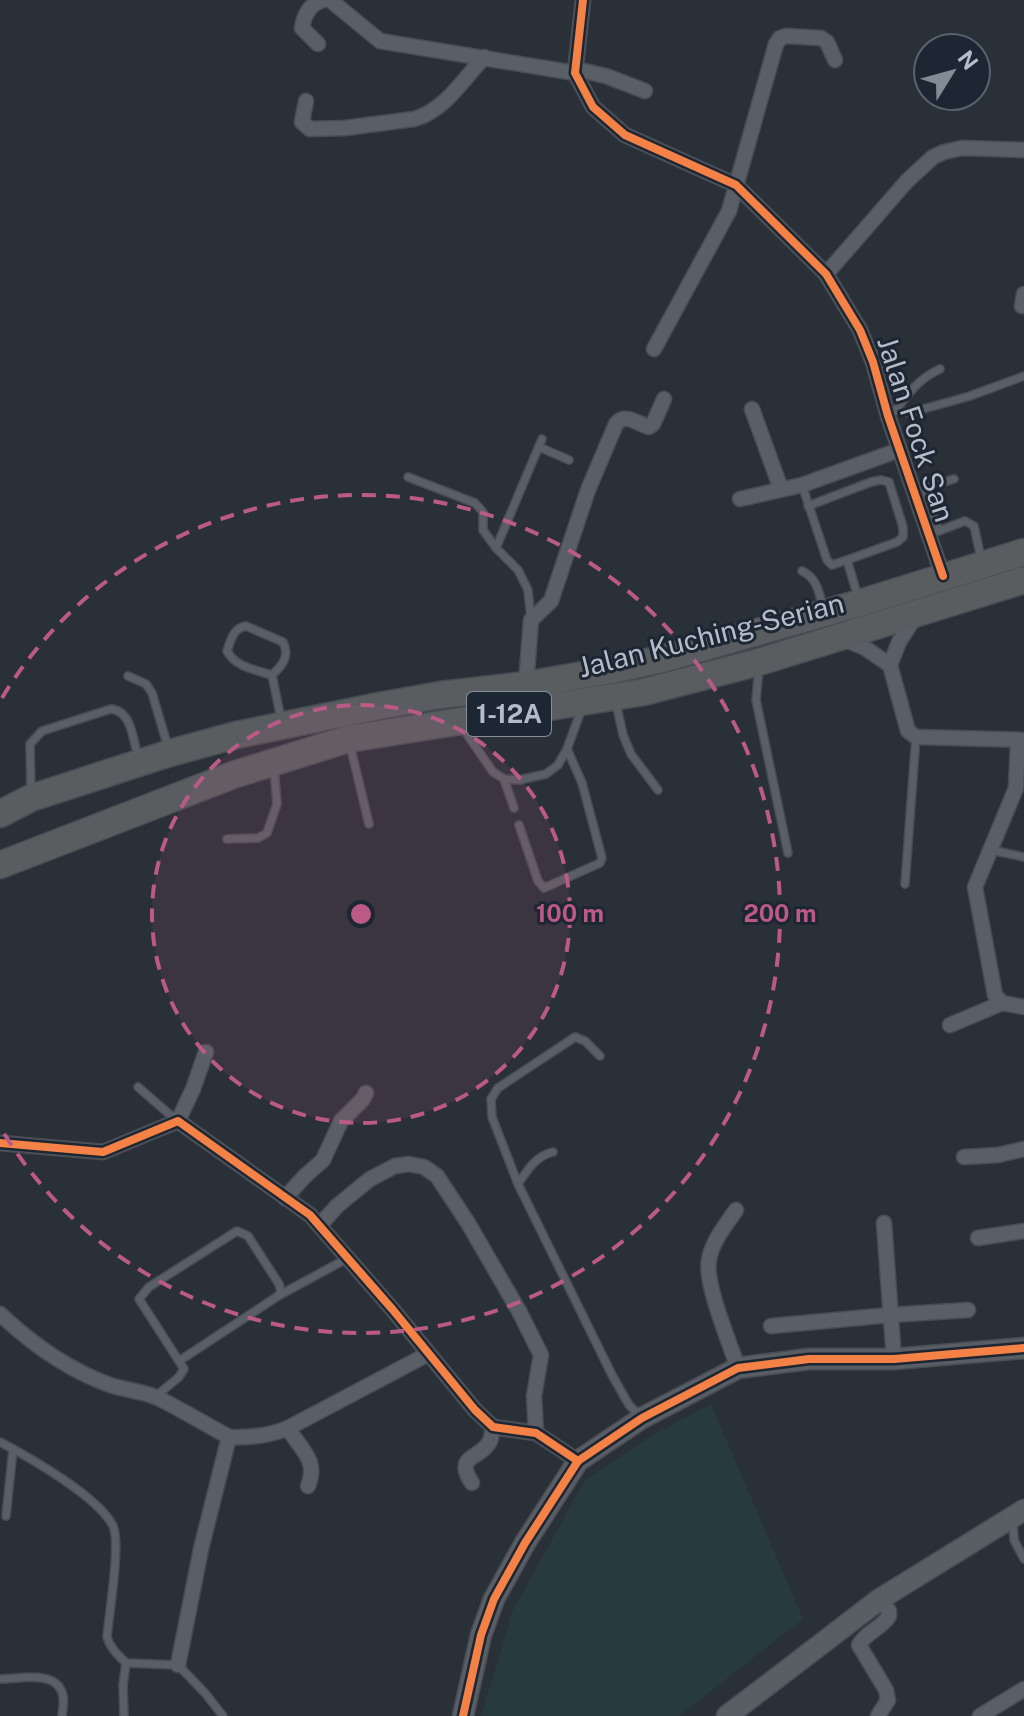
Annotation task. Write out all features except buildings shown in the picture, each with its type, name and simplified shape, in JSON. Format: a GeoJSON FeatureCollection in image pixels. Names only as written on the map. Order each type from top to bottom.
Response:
{"type":"FeatureCollection","features":[{"type":"Feature","properties":{"kind":"highway","name":"Jalan Kuching-Serian"},"geometry":{"type":"LineString","coordinates":[[0,814],[31,798],[170,753],[283,724],[440,695],[526,685],[666,658],[824,614],[1024,552]]}},
{"type":"Feature","properties":{"kind":"highway","name":"Jalan Kuching-Serian"},"geometry":{"type":"LineString","coordinates":[[0,865],[273,761],[348,739],[644,692],[759,662],[1024,580]]}},
{"type":"Feature","properties":{"kind":"street"},"geometry":{"type":"LineString","coordinates":[[318,44],[302,28],[304,16],[316,2],[323,0]]}},
{"type":"Feature","properties":{"kind":"street"},"geometry":{"type":"LineString","coordinates":[[330,0],[380,41],[606,76],[645,91]]}},
{"type":"Feature","properties":{"kind":"street"},"geometry":{"type":"LineString","coordinates":[[575,71],[583,0]]}},
{"type":"Feature","properties":{"kind":"street"},"geometry":{"type":"LineString","coordinates":[[654,349],[729,211],[776,44],[786,36],[821,38],[827,42],[835,60]]}},
{"type":"Feature","properties":{"kind":"street"},"geometry":{"type":"LineString","coordinates":[[306,101],[302,122],[310,129],[414,119],[444,102],[484,57]]}},
{"type":"Feature","properties":{"kind":"street","name":"Jalan Fock San"},"geometry":{"type":"LineString","coordinates":[[575,71],[593,107],[625,135],[736,185],[826,274],[860,330],[873,362],[892,413],[899,450],[934,533],[943,576]]}},
{"type":"Feature","properties":{"kind":"street"},"geometry":{"type":"LineString","coordinates":[[826,274],[907,181],[933,157],[962,148],[1024,150]]}},
{"type":"Feature","properties":{"kind":"street"},"geometry":{"type":"LineString","coordinates":[[526,685],[531,620],[551,601],[588,490],[616,424],[624,418],[649,427],[664,399]]}},
{"type":"Feature","properties":{"kind":"street"},"geometry":{"type":"LineString","coordinates":[[752,409],[781,489]]}},
{"type":"Feature","properties":{"kind":"street"},"geometry":{"type":"LineString","coordinates":[[740,499],[802,485],[899,450]]}},
{"type":"Feature","properties":{"kind":"street"},"geometry":{"type":"LineString","coordinates":[[917,613],[899,642],[890,665],[908,731],[916,737],[1021,740],[1016,788],[975,887],[995,995],[1002,1003]]}},
{"type":"Feature","properties":{"kind":"street"},"geometry":{"type":"LineString","coordinates":[[839,637],[865,648],[890,665]]}},
{"type":"Feature","properties":{"kind":"street"},"geometry":{"type":"LineString","coordinates":[[950,1025],[1002,1003],[1024,1007]]}},
{"type":"Feature","properties":{"kind":"street"},"geometry":{"type":"LineString","coordinates":[[0,1143],[103,1152],[178,1121],[206,1052]]}},
{"type":"Feature","properties":{"kind":"street"},"geometry":{"type":"LineString","coordinates":[[285,1198],[323,1160],[341,1121],[366,1093]]}},
{"type":"Feature","properties":{"kind":"street"},"geometry":{"type":"LineString","coordinates":[[178,1121],[310,1215],[475,1410],[493,1427],[536,1433],[578,1461]]}},
{"type":"Feature","properties":{"kind":"street"},"geometry":{"type":"LineString","coordinates":[[964,1157],[998,1155],[1024,1149]]}},
{"type":"Feature","properties":{"kind":"street"},"geometry":{"type":"LineString","coordinates":[[320,1225],[337,1206],[370,1179],[395,1166],[409,1164],[424,1167],[437,1176],[519,1311],[541,1355],[534,1396],[536,1433]]}},
{"type":"Feature","properties":{"kind":"street"},"geometry":{"type":"LineString","coordinates":[[736,1210],[716,1240],[708,1261],[711,1287],[738,1368]]}},
{"type":"Feature","properties":{"kind":"street"},"geometry":{"type":"LineString","coordinates":[[884,1223],[894,1359]]}},
{"type":"Feature","properties":{"kind":"street"},"geometry":{"type":"LineString","coordinates":[[978,1238],[1024,1231]]}},
{"type":"Feature","properties":{"kind":"street"},"geometry":{"type":"LineString","coordinates":[[771,1326],[968,1310]]}},
{"type":"Feature","properties":{"kind":"street"},"geometry":{"type":"LineString","coordinates":[[0,1314],[51,1355],[80,1372],[108,1384],[155,1397],[229,1437],[258,1437],[288,1428],[428,1354]]}},
{"type":"Feature","properties":{"kind":"street"},"geometry":{"type":"LineString","coordinates":[[463,1716],[481,1635],[494,1599],[525,1543],[578,1461],[642,1418],[738,1368],[809,1359],[894,1359],[1024,1348]]}},
{"type":"Feature","properties":{"kind":"street"},"geometry":{"type":"LineString","coordinates":[[472,1483],[465,1473],[465,1466],[490,1442],[493,1427]]}},
{"type":"Feature","properties":{"kind":"street"},"geometry":{"type":"LineString","coordinates":[[288,1428],[309,1461],[312,1473],[308,1486]]}},
{"type":"Feature","properties":{"kind":"street"},"geometry":{"type":"LineString","coordinates":[[178,1665],[201,1549],[229,1437]]}},
{"type":"Feature","properties":{"kind":"street"},"geometry":{"type":"LineString","coordinates":[[727,1716],[880,1599],[1019,1513]]}},
{"type":"Feature","properties":{"kind":"street"},"geometry":{"type":"LineString","coordinates":[[878,1716],[888,1700],[886,1690],[859,1645],[889,1616],[880,1599]]}},
{"type":"Feature","properties":{"kind":"street"},"geometry":{"type":"LineString","coordinates":[[980,1716],[1024,1689]]}},
{"type":"Feature","properties":{"kind":"lane"},"geometry":{"type":"LineString","coordinates":[[892,413],[911,388],[929,373],[940,369]]}},
{"type":"Feature","properties":{"kind":"lane"},"geometry":{"type":"LineString","coordinates":[[892,413],[909,413],[970,396],[1024,376]]}},
{"type":"Feature","properties":{"kind":"lane"},"geometry":{"type":"LineString","coordinates":[[496,548],[540,443],[569,460]]}},
{"type":"Feature","properties":{"kind":"lane"},"geometry":{"type":"LineString","coordinates":[[408,477],[475,503],[483,512],[483,530],[518,570],[528,590],[531,620]]}},
{"type":"Feature","properties":{"kind":"lane"},"geometry":{"type":"LineString","coordinates":[[954,479],[931,486],[926,491],[934,533],[965,521],[970,523],[974,526],[982,564]]}},
{"type":"Feature","properties":{"kind":"lane"},"geometry":{"type":"LineString","coordinates":[[802,485],[808,506],[827,560],[832,565],[897,542],[903,537],[903,527],[889,482],[871,482],[808,506]]}},
{"type":"Feature","properties":{"kind":"lane"},"geometry":{"type":"LineString","coordinates":[[847,560],[860,603]]}},
{"type":"Feature","properties":{"kind":"lane"},"geometry":{"type":"LineString","coordinates":[[802,571],[811,575],[817,586],[824,614]]}},
{"type":"Feature","properties":{"kind":"lane"},"geometry":{"type":"LineString","coordinates":[[241,627],[252,627],[283,642],[286,657],[272,675],[246,667],[229,656],[227,651],[235,632],[241,627]]}},
{"type":"Feature","properties":{"kind":"lane"},"geometry":{"type":"LineString","coordinates":[[759,662],[756,700],[788,853]]}},
{"type":"Feature","properties":{"kind":"lane"},"geometry":{"type":"LineString","coordinates":[[272,675],[283,724]]}},
{"type":"Feature","properties":{"kind":"lane"},"geometry":{"type":"LineString","coordinates":[[128,676],[146,684],[152,693],[170,753]]}},
{"type":"Feature","properties":{"kind":"lane"},"geometry":{"type":"LineString","coordinates":[[615,697],[623,735],[631,754],[658,790]]}},
{"type":"Feature","properties":{"kind":"lane"},"geometry":{"type":"LineString","coordinates":[[459,722],[493,772],[504,779],[519,780],[546,774],[558,765],[584,702]]}},
{"type":"Feature","properties":{"kind":"lane"},"geometry":{"type":"LineString","coordinates":[[31,798],[30,744],[42,731],[111,709],[120,710],[126,716],[139,763]]}},
{"type":"Feature","properties":{"kind":"lane"},"geometry":{"type":"LineString","coordinates":[[905,884],[916,737]]}},
{"type":"Feature","properties":{"kind":"lane"},"geometry":{"type":"LineString","coordinates":[[348,739],[369,824]]}},
{"type":"Feature","properties":{"kind":"lane"},"geometry":{"type":"LineString","coordinates":[[519,825],[538,881],[544,888],[600,863],[602,858],[582,783],[567,749]]}},
{"type":"Feature","properties":{"kind":"lane"},"geometry":{"type":"LineString","coordinates":[[227,839],[258,838],[267,833],[277,804],[273,761]]}},
{"type":"Feature","properties":{"kind":"lane"},"geometry":{"type":"LineString","coordinates":[[504,779],[514,808]]}},
{"type":"Feature","properties":{"kind":"lane"},"geometry":{"type":"LineString","coordinates":[[991,850],[1024,857]]}},
{"type":"Feature","properties":{"kind":"lane"},"geometry":{"type":"LineString","coordinates":[[600,1056],[585,1041],[575,1037],[498,1088],[491,1099],[492,1117],[518,1184],[612,1375],[629,1405],[642,1418]]}},
{"type":"Feature","properties":{"kind":"lane"},"geometry":{"type":"LineString","coordinates":[[138,1087],[178,1121]]}},
{"type":"Feature","properties":{"kind":"lane"},"geometry":{"type":"LineString","coordinates":[[518,1184],[539,1157],[553,1152]]}},
{"type":"Feature","properties":{"kind":"lane"},"geometry":{"type":"LineString","coordinates":[[155,1397],[184,1369],[139,1299],[149,1287],[237,1231],[248,1236],[279,1284],[281,1291],[278,1296]]}},
{"type":"Feature","properties":{"kind":"lane"},"geometry":{"type":"LineString","coordinates":[[179,1361],[278,1296],[349,1258]]}},
{"type":"Feature","properties":{"kind":"lane"},"geometry":{"type":"LineString","coordinates":[[0,1442],[81,1492],[113,1527],[116,1544],[107,1637],[109,1644],[126,1663],[178,1665],[223,1716]]}},
{"type":"Feature","properties":{"kind":"lane"},"geometry":{"type":"LineString","coordinates":[[6,1516],[13,1449]]}},
{"type":"Feature","properties":{"kind":"lane"},"geometry":{"type":"LineString","coordinates":[[1019,1513],[1014,1540],[1024,1559]]}},
{"type":"Feature","properties":{"kind":"lane"},"geometry":{"type":"LineString","coordinates":[[124,1716],[126,1663]]}},
{"type":"Feature","properties":{"kind":"lane"},"geometry":{"type":"LineString","coordinates":[[0,1679],[48,1678],[57,1684],[63,1695],[62,1716]]}},
{"type":"Feature","properties":{"kind":"green space"},"geometry":{"type":"Polygon","coordinates":[[[711,1404],[803,1619],[679,1716],[481,1716],[513,1610],[585,1480],[657,1433],[711,1404]]]}},
{"type":"Feature","properties":{"kind":"cycle path"},"geometry":{"type":"LineString","coordinates":[[583,0],[575,73],[593,107],[625,135],[736,185],[826,274],[860,330],[873,362],[888,416],[943,576]]}},
{"type":"Feature","properties":{"kind":"cycle path"},"geometry":{"type":"LineString","coordinates":[[0,1143],[103,1152],[178,1121],[310,1215],[475,1410],[493,1427],[536,1433],[578,1461]]}},
{"type":"Feature","properties":{"kind":"cycle path"},"geometry":{"type":"LineString","coordinates":[[463,1716],[481,1635],[494,1599],[525,1543],[578,1461],[642,1418],[738,1368],[809,1359],[894,1359],[1024,1348]]}}]}
